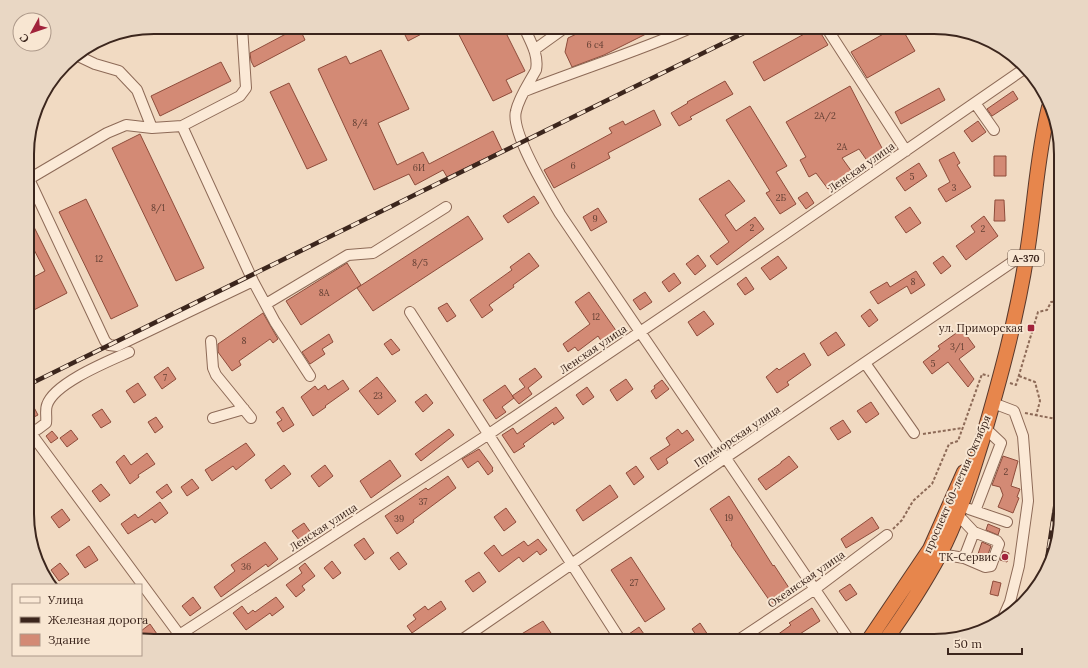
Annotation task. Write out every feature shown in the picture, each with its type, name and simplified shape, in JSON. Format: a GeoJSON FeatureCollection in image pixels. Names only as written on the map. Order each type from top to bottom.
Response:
{"type":"FeatureCollection","features":[{"type":"Feature","properties":{"kind":"highway","name":"проспект 60-летия Октября"},"geometry":{"type":"LineString","coordinates":[[890,634],[908,608],[940,554],[960,511],[1011,338],[1028,252],[1039,157],[1048,114]]}},
{"type":"Feature","properties":{"kind":"highway","name":"проспект 60-летия Октября"},"geometry":{"type":"LineString","coordinates":[[873,634],[930,549],[992,405]]}},
{"type":"Feature","properties":{"kind":"street"},"geometry":{"type":"LineString","coordinates":[[34,176],[107,133],[126,125],[152,128],[182,126],[240,96],[246,88],[242,34]]}},
{"type":"Feature","properties":{"kind":"street"},"geometry":{"type":"LineString","coordinates":[[527,34],[534,50],[537,63],[536,70],[516,111],[515,120],[518,130],[546,191],[560,214],[845,634]]}},
{"type":"Feature","properties":{"kind":"street"},"geometry":{"type":"LineString","coordinates":[[534,50],[556,34]]}},
{"type":"Feature","properties":{"kind":"street"},"geometry":{"type":"LineString","coordinates":[[525,91],[677,34]]}},
{"type":"Feature","properties":{"kind":"street"},"geometry":{"type":"LineString","coordinates":[[831,34],[906,151]]}},
{"type":"Feature","properties":{"kind":"street"},"geometry":{"type":"LineString","coordinates":[[82,58],[95,64],[119,71],[137,90],[152,128]]}},
{"type":"Feature","properties":{"kind":"street","name":"Ленская улица"},"geometry":{"type":"LineString","coordinates":[[188,634],[489,434],[782,236],[1020,71]]}},
{"type":"Feature","properties":{"kind":"street"},"geometry":{"type":"LineString","coordinates":[[975,103],[994,130]]}},
{"type":"Feature","properties":{"kind":"street"},"geometry":{"type":"LineString","coordinates":[[182,126],[253,281],[310,376]]}},
{"type":"Feature","properties":{"kind":"street"},"geometry":{"type":"LineString","coordinates":[[34,192],[105,341],[109,345],[117,346],[253,281]]}},
{"type":"Feature","properties":{"kind":"street"},"geometry":{"type":"LineString","coordinates":[[266,304],[348,254],[373,253],[446,207]]}},
{"type":"Feature","properties":{"kind":"street","name":"Приморская улица"},"geometry":{"type":"LineString","coordinates":[[470,634],[725,458],[1028,252]]}},
{"type":"Feature","properties":{"kind":"street"},"geometry":{"type":"LineString","coordinates":[[410,312],[616,634]]}},
{"type":"Feature","properties":{"kind":"street"},"geometry":{"type":"LineString","coordinates":[[211,341],[213,368],[216,375],[251,418]]}},
{"type":"Feature","properties":{"kind":"street"},"geometry":{"type":"LineString","coordinates":[[34,431],[46,423],[47,405],[75,378],[129,352]]}},
{"type":"Feature","properties":{"kind":"street"},"geometry":{"type":"LineString","coordinates":[[865,363],[914,433]]}},
{"type":"Feature","properties":{"kind":"street"},"geometry":{"type":"LineString","coordinates":[[992,405],[1014,411],[1023,436],[1028,501],[1019,566],[1007,609]]}},
{"type":"Feature","properties":{"kind":"street"},"geometry":{"type":"LineString","coordinates":[[213,418],[244,409]]}},
{"type":"Feature","properties":{"kind":"street"},"geometry":{"type":"LineString","coordinates":[[975,511],[1001,443],[985,428]]}},
{"type":"Feature","properties":{"kind":"street"},"geometry":{"type":"LineString","coordinates":[[34,440],[142,584]]}},
{"type":"Feature","properties":{"kind":"street"},"geometry":{"type":"LineString","coordinates":[[960,511],[975,511],[1007,522]]}},
{"type":"Feature","properties":{"kind":"street"},"geometry":{"type":"LineString","coordinates":[[940,554],[964,558],[989,567],[996,552],[999,544],[998,541],[974,532],[960,511]]}},
{"type":"Feature","properties":{"kind":"street"},"geometry":{"type":"LineString","coordinates":[[964,558],[974,532]]}},
{"type":"Feature","properties":{"kind":"street","name":"Океанская улица"},"geometry":{"type":"LineString","coordinates":[[748,634],[815,589],[887,535]]}},
{"type":"Feature","properties":{"kind":"street"},"geometry":{"type":"LineString","coordinates":[[142,584],[179,634]]}},
{"type":"Feature","properties":{"kind":"path"},"geometry":{"type":"LineString","coordinates":[[1038,312],[1047,310],[1050,302],[1054,302]]}},
{"type":"Feature","properties":{"kind":"path"},"geometry":{"type":"LineString","coordinates":[[1019,376],[1035,382],[1040,401],[1036,416]]}},
{"type":"Feature","properties":{"kind":"path"},"geometry":{"type":"LineString","coordinates":[[1014,411],[1054,419]]}},
{"type":"Feature","properties":{"kind":"path"},"geometry":{"type":"LineString","coordinates":[[914,433],[925,434],[963,428]]}},
{"type":"Feature","properties":{"kind":"path"},"geometry":{"type":"LineString","coordinates":[[887,535],[902,520],[913,501],[932,484],[949,444],[958,440]]}},
{"type":"Feature","properties":{"kind":"building"},"geometry":{"type":"Polygon","coordinates":[[[286,34],[302,34],[305,40],[254,67],[251,61],[250,53],[286,34]]]}},
{"type":"Feature","properties":{"kind":"building"},"geometry":{"type":"Polygon","coordinates":[[[404,34],[422,34],[408,41],[404,34]]]}},
{"type":"Feature","properties":{"kind":"building"},"geometry":{"type":"Polygon","coordinates":[[[459,34],[506,34],[525,71],[506,80],[512,92],[493,101],[459,34]]]}},
{"type":"Feature","properties":{"kind":"building"},"geometry":{"type":"Polygon","coordinates":[[[576,34],[646,34],[604,55],[572,67],[565,52],[568,38],[576,34]]]}},
{"type":"Feature","properties":{"kind":"building"},"geometry":{"type":"Polygon","coordinates":[[[804,34],[821,34],[828,45],[764,81],[753,62],[804,34]]]}},
{"type":"Feature","properties":{"kind":"building"},"geometry":{"type":"Polygon","coordinates":[[[883,34],[905,34],[915,51],[867,78],[851,52],[883,34]]]}},
{"type":"Feature","properties":{"kind":"building"},"geometry":{"type":"Polygon","coordinates":[[[381,50],[409,109],[378,123],[397,165],[423,152],[429,164],[493,131],[502,150],[447,177],[443,170],[415,185],[409,174],[374,190],[318,69],[346,56],[350,64],[381,50]]]}},
{"type":"Feature","properties":{"kind":"building"},"geometry":{"type":"Polygon","coordinates":[[[221,62],[231,81],[160,116],[151,96],[221,62]]]}},
{"type":"Feature","properties":{"kind":"building"},"geometry":{"type":"Polygon","coordinates":[[[725,81],[733,94],[690,117],[692,119],[679,126],[671,113],[688,103],[687,102],[725,81]]]}},
{"type":"Feature","properties":{"kind":"building"},"geometry":{"type":"Polygon","coordinates":[[[289,83],[327,160],[307,169],[270,92],[289,83]]]}},
{"type":"Feature","properties":{"kind":"building"},"geometry":{"type":"Polygon","coordinates":[[[850,86],[884,152],[868,162],[859,149],[842,158],[852,172],[828,189],[816,173],[809,177],[800,160],[806,157],[786,122],[850,86]]]}},
{"type":"Feature","properties":{"kind":"building"},"geometry":{"type":"Polygon","coordinates":[[[939,88],[945,100],[901,124],[895,112],[939,88]]]}},
{"type":"Feature","properties":{"kind":"building"},"geometry":{"type":"Polygon","coordinates":[[[1013,91],[1018,99],[992,116],[987,109],[1013,91]]]}},
{"type":"Feature","properties":{"kind":"building"},"geometry":{"type":"Polygon","coordinates":[[[750,106],[787,166],[776,172],[796,204],[780,214],[766,193],[770,191],[726,120],[750,106]]]}},
{"type":"Feature","properties":{"kind":"building"},"geometry":{"type":"Polygon","coordinates":[[[654,110],[661,125],[608,153],[610,158],[554,188],[544,170],[612,133],[609,128],[623,121],[625,125],[654,110]]]}},
{"type":"Feature","properties":{"kind":"building"},"geometry":{"type":"Polygon","coordinates":[[[978,121],[986,132],[972,142],[964,131],[978,121]]]}},
{"type":"Feature","properties":{"kind":"building"},"geometry":{"type":"Polygon","coordinates":[[[140,134],[204,268],[176,281],[112,148],[140,134]]]}},
{"type":"Feature","properties":{"kind":"building"},"geometry":{"type":"Polygon","coordinates":[[[954,152],[960,163],[957,165],[971,187],[946,202],[938,189],[950,182],[939,160],[954,152]]]}},
{"type":"Feature","properties":{"kind":"building"},"geometry":{"type":"Polygon","coordinates":[[[994,156],[1006,156],[1006,176],[994,176],[994,156]]]}},
{"type":"Feature","properties":{"kind":"building"},"geometry":{"type":"Polygon","coordinates":[[[919,163],[927,176],[905,191],[896,178],[919,163]]]}},
{"type":"Feature","properties":{"kind":"building"},"geometry":{"type":"Polygon","coordinates":[[[729,180],[745,201],[725,215],[736,231],[755,217],[764,229],[717,265],[710,256],[729,242],[699,199],[729,180]]]}},
{"type":"Feature","properties":{"kind":"building"},"geometry":{"type":"Polygon","coordinates":[[[807,192],[814,203],[806,209],[798,198],[807,192]]]}},
{"type":"Feature","properties":{"kind":"building"},"geometry":{"type":"Polygon","coordinates":[[[534,196],[539,203],[508,223],[503,216],[534,196]]]}},
{"type":"Feature","properties":{"kind":"building"},"geometry":{"type":"Polygon","coordinates":[[[86,199],[138,306],[111,319],[59,212],[86,199]]]}},
{"type":"Feature","properties":{"kind":"building"},"geometry":{"type":"Polygon","coordinates":[[[995,200],[1004,200],[1005,221],[994,221],[995,200]]]}},
{"type":"Feature","properties":{"kind":"building"},"geometry":{"type":"Polygon","coordinates":[[[910,207],[921,223],[906,233],[895,217],[910,207]]]}},
{"type":"Feature","properties":{"kind":"building"},"geometry":{"type":"Polygon","coordinates":[[[598,208],[607,222],[591,231],[583,217],[598,208]]]}},
{"type":"Feature","properties":{"kind":"building"},"geometry":{"type":"Polygon","coordinates":[[[468,216],[483,239],[373,311],[357,288],[468,216]]]}},
{"type":"Feature","properties":{"kind":"building"},"geometry":{"type":"Polygon","coordinates":[[[984,216],[998,236],[966,260],[956,246],[975,232],[971,226],[984,216]]]}},
{"type":"Feature","properties":{"kind":"building"},"geometry":{"type":"Polygon","coordinates":[[[34,227],[67,293],[34,310],[34,277],[45,271],[34,250],[34,227]]]}},
{"type":"Feature","properties":{"kind":"building"},"geometry":{"type":"Polygon","coordinates":[[[529,253],[539,266],[489,305],[493,310],[482,318],[470,300],[512,270],[510,267],[529,253]]]}},
{"type":"Feature","properties":{"kind":"building"},"geometry":{"type":"Polygon","coordinates":[[[698,255],[706,266],[695,275],[686,264],[698,255]]]}},
{"type":"Feature","properties":{"kind":"building"},"geometry":{"type":"Polygon","coordinates":[[[778,256],[787,268],[770,280],[761,268],[778,256]]]}},
{"type":"Feature","properties":{"kind":"building"},"geometry":{"type":"Polygon","coordinates":[[[943,256],[951,266],[941,274],[933,263],[943,256]]]}},
{"type":"Feature","properties":{"kind":"building"},"geometry":{"type":"Polygon","coordinates":[[[347,263],[361,285],[301,325],[286,301],[347,263]]]}},
{"type":"Feature","properties":{"kind":"building"},"geometry":{"type":"Polygon","coordinates":[[[916,271],[925,285],[911,294],[907,286],[878,304],[870,292],[887,282],[890,287],[916,271]]]}},
{"type":"Feature","properties":{"kind":"building"},"geometry":{"type":"Polygon","coordinates":[[[674,273],[681,283],[669,292],[662,282],[674,273]]]}},
{"type":"Feature","properties":{"kind":"building"},"geometry":{"type":"Polygon","coordinates":[[[746,277],[754,289],[745,295],[737,284],[746,277]]]}},
{"type":"Feature","properties":{"kind":"building"},"geometry":{"type":"Polygon","coordinates":[[[589,292],[617,332],[602,342],[598,336],[578,351],[575,347],[568,352],[563,344],[590,324],[575,302],[589,292]]]}},
{"type":"Feature","properties":{"kind":"building"},"geometry":{"type":"Polygon","coordinates":[[[645,292],[652,302],[640,310],[633,300],[645,292]]]}},
{"type":"Feature","properties":{"kind":"building"},"geometry":{"type":"Polygon","coordinates":[[[447,303],[456,316],[447,322],[438,308],[447,303]]]}},
{"type":"Feature","properties":{"kind":"building"},"geometry":{"type":"Polygon","coordinates":[[[870,309],[878,320],[869,327],[861,316],[870,309]]]}},
{"type":"Feature","properties":{"kind":"building"},"geometry":{"type":"Polygon","coordinates":[[[704,311],[714,324],[697,336],[688,322],[704,311]]]}},
{"type":"Feature","properties":{"kind":"building"},"geometry":{"type":"Polygon","coordinates":[[[263,313],[278,339],[273,343],[270,339],[239,361],[241,365],[232,371],[218,352],[218,344],[263,313]]]}},
{"type":"Feature","properties":{"kind":"building"},"geometry":{"type":"Polygon","coordinates":[[[962,329],[975,347],[959,359],[974,379],[968,387],[948,362],[932,374],[923,362],[940,349],[938,346],[962,329]]]}},
{"type":"Feature","properties":{"kind":"building"},"geometry":{"type":"Polygon","coordinates":[[[836,332],[845,345],[828,356],[820,343],[836,332]]]}},
{"type":"Feature","properties":{"kind":"building"},"geometry":{"type":"Polygon","coordinates":[[[329,334],[333,342],[322,349],[325,354],[310,364],[302,352],[329,334]]]}},
{"type":"Feature","properties":{"kind":"building"},"geometry":{"type":"Polygon","coordinates":[[[391,339],[400,350],[392,355],[384,344],[391,339]]]}},
{"type":"Feature","properties":{"kind":"building"},"geometry":{"type":"Polygon","coordinates":[[[804,353],[811,365],[787,382],[789,385],[777,393],[766,377],[777,368],[779,370],[804,353]]]}},
{"type":"Feature","properties":{"kind":"building"},"geometry":{"type":"Polygon","coordinates":[[[168,367],[176,379],[162,389],[154,377],[168,367]]]}},
{"type":"Feature","properties":{"kind":"building"},"geometry":{"type":"Polygon","coordinates":[[[535,368],[542,377],[528,388],[532,394],[519,404],[512,396],[525,387],[519,379],[535,368]]]}},
{"type":"Feature","properties":{"kind":"building"},"geometry":{"type":"Polygon","coordinates":[[[377,377],[396,401],[378,415],[359,391],[377,377]]]}},
{"type":"Feature","properties":{"kind":"building"},"geometry":{"type":"Polygon","coordinates":[[[626,379],[633,389],[617,401],[610,390],[626,379]]]}},
{"type":"Feature","properties":{"kind":"building"},"geometry":{"type":"Polygon","coordinates":[[[343,380],[349,389],[313,416],[301,397],[315,386],[318,390],[325,385],[328,390],[343,380]]]}},
{"type":"Feature","properties":{"kind":"building"},"geometry":{"type":"Polygon","coordinates":[[[662,380],[669,389],[656,399],[651,391],[655,388],[654,386],[662,380]]]}},
{"type":"Feature","properties":{"kind":"building"},"geometry":{"type":"Polygon","coordinates":[[[138,383],[146,395],[134,403],[126,391],[138,383]]]}},
{"type":"Feature","properties":{"kind":"building"},"geometry":{"type":"Polygon","coordinates":[[[505,385],[514,398],[502,407],[506,412],[496,419],[483,400],[505,385]]]}},
{"type":"Feature","properties":{"kind":"building"},"geometry":{"type":"Polygon","coordinates":[[[587,387],[594,397],[583,405],[576,395],[587,387]]]}},
{"type":"Feature","properties":{"kind":"building"},"geometry":{"type":"Polygon","coordinates":[[[426,394],[433,403],[423,412],[415,402],[426,394]]]}},
{"type":"Feature","properties":{"kind":"building"},"geometry":{"type":"Polygon","coordinates":[[[871,402],[879,414],[866,423],[857,411],[871,402]]]}},
{"type":"Feature","properties":{"kind":"building"},"geometry":{"type":"Polygon","coordinates":[[[34,407],[38,415],[34,417],[34,407]]]}},
{"type":"Feature","properties":{"kind":"building"},"geometry":{"type":"Polygon","coordinates":[[[283,407],[294,425],[283,432],[277,423],[282,420],[276,412],[283,407]]]}},
{"type":"Feature","properties":{"kind":"building"},"geometry":{"type":"Polygon","coordinates":[[[556,407],[564,418],[554,425],[553,422],[523,444],[525,446],[514,453],[502,435],[513,428],[517,434],[556,407]]]}},
{"type":"Feature","properties":{"kind":"building"},"geometry":{"type":"Polygon","coordinates":[[[102,409],[111,422],[101,428],[92,415],[102,409]]]}},
{"type":"Feature","properties":{"kind":"building"},"geometry":{"type":"Polygon","coordinates":[[[156,417],[163,427],[155,433],[148,422],[156,417]]]}},
{"type":"Feature","properties":{"kind":"building"},"geometry":{"type":"Polygon","coordinates":[[[843,420],[851,432],[838,440],[830,428],[843,420]]]}},
{"type":"Feature","properties":{"kind":"building"},"geometry":{"type":"Polygon","coordinates":[[[449,429],[454,435],[421,461],[415,454],[449,429]]]}},
{"type":"Feature","properties":{"kind":"building"},"geometry":{"type":"Polygon","coordinates":[[[678,429],[682,434],[687,430],[694,440],[666,459],[668,463],[658,470],[650,458],[670,445],[666,438],[678,429]]]}},
{"type":"Feature","properties":{"kind":"building"},"geometry":{"type":"Polygon","coordinates":[[[71,430],[78,439],[67,447],[60,438],[71,430]]]}},
{"type":"Feature","properties":{"kind":"building"},"geometry":{"type":"Polygon","coordinates":[[[52,431],[58,438],[51,443],[46,436],[52,431]]]}},
{"type":"Feature","properties":{"kind":"building"},"geometry":{"type":"Polygon","coordinates":[[[246,443],[255,455],[236,470],[233,466],[212,481],[205,470],[246,443]]]}},
{"type":"Feature","properties":{"kind":"building"},"geometry":{"type":"Polygon","coordinates":[[[479,449],[493,468],[493,471],[488,475],[478,461],[468,468],[462,459],[479,449]]]}},
{"type":"Feature","properties":{"kind":"building"},"geometry":{"type":"Polygon","coordinates":[[[147,453],[155,464],[138,475],[139,477],[130,484],[116,462],[124,455],[131,465],[147,453]]]}},
{"type":"Feature","properties":{"kind":"building"},"geometry":{"type":"Polygon","coordinates":[[[789,456],[798,467],[766,490],[758,479],[789,456]]]}},
{"type":"Feature","properties":{"kind":"building"},"geometry":{"type":"Polygon","coordinates":[[[1003,456],[1018,461],[1011,486],[1020,489],[1017,497],[1019,498],[1013,513],[998,507],[1003,495],[1000,487],[992,485],[1003,456]]]}},
{"type":"Feature","properties":{"kind":"building"},"geometry":{"type":"Polygon","coordinates":[[[390,460],[401,476],[371,498],[360,481],[390,460]]]}},
{"type":"Feature","properties":{"kind":"building"},"geometry":{"type":"Polygon","coordinates":[[[284,465],[291,474],[271,489],[265,480],[284,465]]]}},
{"type":"Feature","properties":{"kind":"building"},"geometry":{"type":"Polygon","coordinates":[[[325,465],[333,476],[319,487],[311,476],[325,465]]]}},
{"type":"Feature","properties":{"kind":"building"},"geometry":{"type":"Polygon","coordinates":[[[636,466],[644,477],[634,485],[626,473],[636,466]]]}},
{"type":"Feature","properties":{"kind":"building"},"geometry":{"type":"Polygon","coordinates":[[[448,476],[456,488],[413,520],[414,522],[397,534],[385,516],[426,488],[428,490],[448,476]]]}},
{"type":"Feature","properties":{"kind":"building"},"geometry":{"type":"Polygon","coordinates":[[[192,479],[199,488],[187,496],[181,487],[192,479]]]}},
{"type":"Feature","properties":{"kind":"building"},"geometry":{"type":"Polygon","coordinates":[[[101,484],[110,495],[100,502],[92,491],[101,484]]]}},
{"type":"Feature","properties":{"kind":"building"},"geometry":{"type":"Polygon","coordinates":[[[167,484],[172,492],[162,499],[156,492],[167,484]]]}},
{"type":"Feature","properties":{"kind":"building"},"geometry":{"type":"Polygon","coordinates":[[[610,485],[618,497],[583,521],[576,510],[610,485]]]}},
{"type":"Feature","properties":{"kind":"building"},"geometry":{"type":"Polygon","coordinates":[[[729,496],[773,566],[774,565],[793,594],[774,607],[731,545],[732,544],[710,509],[729,496]]]}},
{"type":"Feature","properties":{"kind":"building"},"geometry":{"type":"Polygon","coordinates":[[[160,502],[168,513],[155,523],[152,519],[128,534],[121,524],[135,514],[138,518],[160,502]]]}},
{"type":"Feature","properties":{"kind":"building"},"geometry":{"type":"Polygon","coordinates":[[[506,508],[516,522],[504,531],[494,517],[506,508]]]}},
{"type":"Feature","properties":{"kind":"building"},"geometry":{"type":"Polygon","coordinates":[[[62,509],[70,520],[59,528],[51,517],[62,509]]]}},
{"type":"Feature","properties":{"kind":"building"},"geometry":{"type":"Polygon","coordinates":[[[872,517],[879,528],[846,548],[841,539],[872,517]]]}},
{"type":"Feature","properties":{"kind":"building"},"geometry":{"type":"Polygon","coordinates":[[[304,523],[311,533],[300,541],[292,531],[304,523]]]}},
{"type":"Feature","properties":{"kind":"building"},"geometry":{"type":"Polygon","coordinates":[[[988,524],[1000,529],[998,535],[986,530],[988,524]]]}},
{"type":"Feature","properties":{"kind":"building"},"geometry":{"type":"Polygon","coordinates":[[[364,538],[374,553],[365,560],[354,545],[364,538]]]}},
{"type":"Feature","properties":{"kind":"building"},"geometry":{"type":"Polygon","coordinates":[[[538,539],[547,550],[540,555],[537,551],[523,562],[519,557],[499,572],[484,553],[494,545],[502,556],[524,541],[528,546],[538,539]]]}},
{"type":"Feature","properties":{"kind":"building"},"geometry":{"type":"Polygon","coordinates":[[[265,542],[278,559],[268,567],[266,564],[221,597],[214,587],[235,571],[231,565],[265,542]]]}},
{"type":"Feature","properties":{"kind":"building"},"geometry":{"type":"Polygon","coordinates":[[[982,542],[991,546],[986,560],[977,557],[982,542]]]}},
{"type":"Feature","properties":{"kind":"building"},"geometry":{"type":"Polygon","coordinates":[[[89,546],[98,560],[85,568],[76,555],[89,546]]]}},
{"type":"Feature","properties":{"kind":"building"},"geometry":{"type":"Polygon","coordinates":[[[1003,551],[1009,553],[1007,562],[1000,560],[1003,551]]]}},
{"type":"Feature","properties":{"kind":"building"},"geometry":{"type":"Polygon","coordinates":[[[398,552],[407,564],[399,570],[390,558],[398,552]]]}},
{"type":"Feature","properties":{"kind":"building"},"geometry":{"type":"Polygon","coordinates":[[[631,557],[665,609],[645,622],[611,570],[631,557]]]}},
{"type":"Feature","properties":{"kind":"building"},"geometry":{"type":"Polygon","coordinates":[[[332,561],[341,573],[333,579],[324,568],[332,561]]]}},
{"type":"Feature","properties":{"kind":"building"},"geometry":{"type":"Polygon","coordinates":[[[60,563],[69,574],[59,581],[51,570],[60,563]]]}},
{"type":"Feature","properties":{"kind":"building"},"geometry":{"type":"Polygon","coordinates":[[[305,563],[315,576],[302,586],[305,590],[296,597],[286,585],[302,573],[299,568],[305,563]]]}},
{"type":"Feature","properties":{"kind":"building"},"geometry":{"type":"Polygon","coordinates":[[[479,572],[486,582],[473,592],[465,581],[479,572]]]}},
{"type":"Feature","properties":{"kind":"building"},"geometry":{"type":"Polygon","coordinates":[[[993,581],[1001,583],[998,596],[990,594],[993,581]]]}},
{"type":"Feature","properties":{"kind":"building"},"geometry":{"type":"Polygon","coordinates":[[[850,584],[857,594],[846,601],[839,591],[850,584]]]}},
{"type":"Feature","properties":{"kind":"building"},"geometry":{"type":"Polygon","coordinates":[[[193,597],[201,608],[190,616],[182,606],[193,597]]]}},
{"type":"Feature","properties":{"kind":"building"},"geometry":{"type":"Polygon","coordinates":[[[276,597],[284,607],[272,616],[270,613],[246,630],[233,613],[242,606],[248,614],[253,610],[255,612],[276,597]]]}},
{"type":"Feature","properties":{"kind":"building"},"geometry":{"type":"Polygon","coordinates":[[[441,601],[446,609],[412,633],[407,626],[416,619],[413,615],[425,606],[428,610],[441,601]]]}},
{"type":"Feature","properties":{"kind":"building"},"geometry":{"type":"Polygon","coordinates":[[[812,608],[820,621],[800,634],[778,634],[791,625],[789,623],[812,608]]]}},
{"type":"Feature","properties":{"kind":"building"},"geometry":{"type":"Polygon","coordinates":[[[543,621],[551,633],[549,634],[522,634],[543,621]]]}},
{"type":"Feature","properties":{"kind":"building"},"geometry":{"type":"Polygon","coordinates":[[[700,623],[707,634],[695,634],[692,629],[700,623]]]}},
{"type":"Feature","properties":{"kind":"building"},"geometry":{"type":"Polygon","coordinates":[[[150,624],[157,634],[142,633],[142,630],[150,624]]]}},
{"type":"Feature","properties":{"kind":"building"},"geometry":{"type":"Polygon","coordinates":[[[639,627],[644,634],[629,634],[639,627]]]}},
{"type":"Feature","properties":{"kind":"railway"},"geometry":{"type":"LineString","coordinates":[[34,382],[742,34]]}},
{"type":"Feature","properties":{"kind":"railway"},"geometry":{"type":"LineString","coordinates":[[1048,553],[1054,514]]}},
{"type":"Feature","properties":{"kind":"place","name":"ул. Приморская"},"geometry":{"type":"Point","coordinates":[1031,328]}},
{"type":"Feature","properties":{"kind":"place","name":"ТК-Сервис"},"geometry":{"type":"Point","coordinates":[1005,557]}}]}
